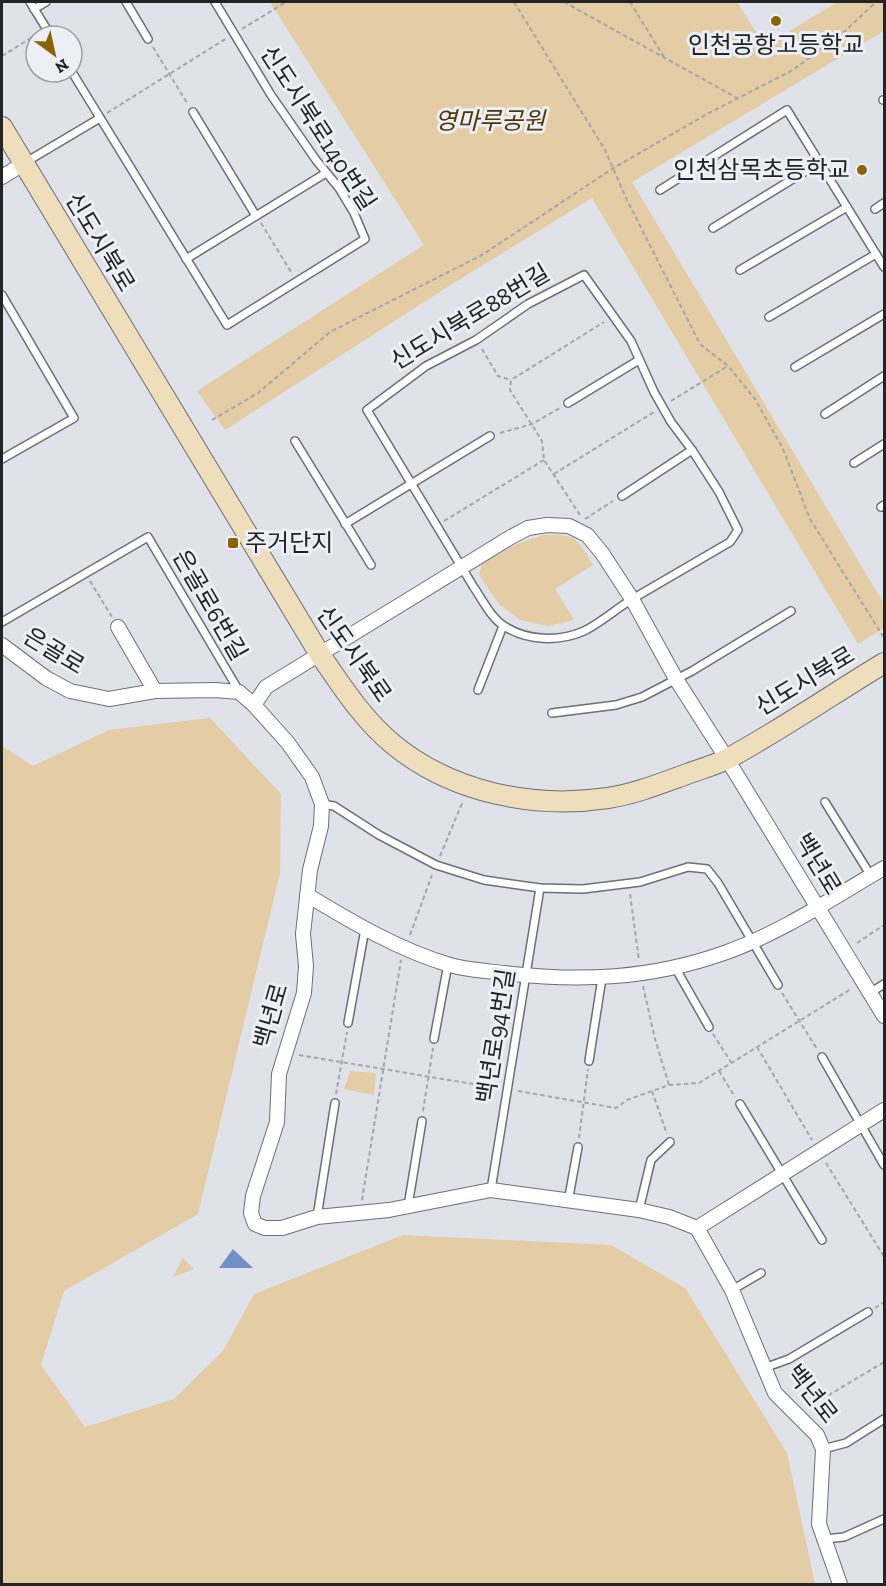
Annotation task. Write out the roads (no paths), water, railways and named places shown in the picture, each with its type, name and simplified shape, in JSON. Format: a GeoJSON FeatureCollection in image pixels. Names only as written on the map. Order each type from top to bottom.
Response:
{"type":"FeatureCollection","features":[{"type":"Feature","properties":{"kind":"street","name":"신도시북로"},"geometry":{"type":"LineString","coordinates":[[2,127],[319,653],[357,708],[394,745],[440,775],[469,787],[505,797],[554,801],[609,798],[658,785],[727,759],[885,663]]}},
{"type":"Feature","properties":{"kind":"street"},"geometry":{"type":"LineString","coordinates":[[2,177],[23,164]]}},
{"type":"Feature","properties":{"kind":"street"},"geometry":{"type":"LineString","coordinates":[[239,692],[254,705],[266,687],[528,528],[547,525],[569,526],[586,535],[602,553],[632,599],[676,679],[727,759]]}},
{"type":"Feature","properties":{"kind":"street"},"geometry":{"type":"LineString","coordinates":[[118,627],[155,691]]}},
{"type":"Feature","properties":{"kind":"street","name":"은골로"},"geometry":{"type":"LineString","coordinates":[[2,645],[46,678],[70,691],[109,699],[155,691],[239,692]]}},
{"type":"Feature","properties":{"kind":"street","name":"백년로"},"geometry":{"type":"LineString","coordinates":[[254,705],[288,743],[312,777],[322,804],[321,826],[309,870],[303,934],[306,966],[304,993],[279,1074],[277,1122],[251,1213],[255,1224],[266,1228],[282,1228],[316,1217],[360,1214],[491,1190],[639,1210],[697,1228],[732,1290],[775,1393],[817,1435],[824,1449],[819,1524],[840,1584]]}},
{"type":"Feature","properties":{"kind":"street","name":"백년로"},"geometry":{"type":"LineString","coordinates":[[727,759],[885,1016]]}},
{"type":"Feature","properties":{"kind":"street"},"geometry":{"type":"LineString","coordinates":[[307,895],[365,929],[464,969],[526,976],[602,978],[676,969],[752,942],[818,908],[885,868]]}},
{"type":"Feature","properties":{"kind":"street"},"geometry":{"type":"LineString","coordinates":[[697,1228],[885,1110]]}},
{"type":"Feature","properties":{"kind":"lane"},"geometry":{"type":"LineString","coordinates":[[30,2],[43,24]]}},
{"type":"Feature","properties":{"kind":"lane"},"geometry":{"type":"LineString","coordinates":[[34,9],[46,2]]}},
{"type":"Feature","properties":{"kind":"lane"},"geometry":{"type":"LineString","coordinates":[[126,2],[148,39]]}},
{"type":"Feature","properties":{"kind":"lane","name":"신도시북로140번길"},"geometry":{"type":"LineString","coordinates":[[79,84],[228,326],[365,239],[354,213],[271,95],[214,2]]}},
{"type":"Feature","properties":{"kind":"lane"},"geometry":{"type":"LineString","coordinates":[[660,190],[788,110],[885,267]]}},
{"type":"Feature","properties":{"kind":"lane"},"geometry":{"type":"LineString","coordinates":[[192,112],[256,216]]}},
{"type":"Feature","properties":{"kind":"lane"},"geometry":{"type":"LineString","coordinates":[[23,164],[99,118]]}},
{"type":"Feature","properties":{"kind":"lane"},"geometry":{"type":"LineString","coordinates":[[713,228],[819,163]]}},
{"type":"Feature","properties":{"kind":"lane"},"geometry":{"type":"LineString","coordinates":[[186,259],[326,173]]}},
{"type":"Feature","properties":{"kind":"lane"},"geometry":{"type":"LineString","coordinates":[[875,209],[885,203]]}},
{"type":"Feature","properties":{"kind":"lane"},"geometry":{"type":"LineString","coordinates":[[740,270],[847,207]]}},
{"type":"Feature","properties":{"kind":"lane"},"geometry":{"type":"LineString","coordinates":[[769,317],[876,254]]}},
{"type":"Feature","properties":{"kind":"lane","name":"신도시북로88번길"},"geometry":{"type":"LineString","coordinates":[[584,275],[631,341],[639,360],[663,406],[719,492],[738,530],[730,542],[632,599],[585,630],[567,637],[544,639],[520,634],[503,626],[491,613],[462,568],[367,410],[426,366],[476,340],[528,304],[584,275]]}},
{"type":"Feature","properties":{"kind":"lane"},"geometry":{"type":"LineString","coordinates":[[2,295],[74,418],[4,458],[2,450]]}},
{"type":"Feature","properties":{"kind":"lane"},"geometry":{"type":"LineString","coordinates":[[795,367],[885,314]]}},
{"type":"Feature","properties":{"kind":"lane"},"geometry":{"type":"LineString","coordinates":[[568,403],[639,360]]}},
{"type":"Feature","properties":{"kind":"lane"},"geometry":{"type":"LineString","coordinates":[[825,414],[885,376]]}},
{"type":"Feature","properties":{"kind":"lane"},"geometry":{"type":"LineString","coordinates":[[345,524],[490,436]]}},
{"type":"Feature","properties":{"kind":"lane"},"geometry":{"type":"LineString","coordinates":[[295,441],[371,565]]}},
{"type":"Feature","properties":{"kind":"lane"},"geometry":{"type":"LineString","coordinates":[[854,463],[885,444]]}},
{"type":"Feature","properties":{"kind":"lane"},"geometry":{"type":"LineString","coordinates":[[622,496],[692,450]]}},
{"type":"Feature","properties":{"kind":"lane","name":"은골로6번길"},"geometry":{"type":"LineString","coordinates":[[2,622],[148,537],[239,692]]}},
{"type":"Feature","properties":{"kind":"lane"},"geometry":{"type":"LineString","coordinates":[[552,713],[616,705],[642,697],[791,611]]}},
{"type":"Feature","properties":{"kind":"lane"},"geometry":{"type":"LineString","coordinates":[[478,690],[503,626]]}},
{"type":"Feature","properties":{"kind":"lane"},"geometry":{"type":"LineString","coordinates":[[825,802],[871,876]]}},
{"type":"Feature","properties":{"kind":"lane"},"geometry":{"type":"LineString","coordinates":[[322,804],[334,806],[379,835],[436,865],[484,880],[540,888],[582,890],[640,882],[688,867],[707,869],[718,883],[778,985]]}},
{"type":"Feature","properties":{"kind":"lane","name":"백년로94번길"},"geometry":{"type":"LineString","coordinates":[[491,1190],[540,888]]}},
{"type":"Feature","properties":{"kind":"lane"},"geometry":{"type":"LineString","coordinates":[[348,1023],[365,929]]}},
{"type":"Feature","properties":{"kind":"lane"},"geometry":{"type":"LineString","coordinates":[[434,1039],[448,964]]}},
{"type":"Feature","properties":{"kind":"lane"},"geometry":{"type":"LineString","coordinates":[[676,969],[709,1026]]}},
{"type":"Feature","properties":{"kind":"lane"},"geometry":{"type":"LineString","coordinates":[[589,1061],[602,978]]}},
{"type":"Feature","properties":{"kind":"lane"},"geometry":{"type":"LineString","coordinates":[[870,993],[885,984]]}},
{"type":"Feature","properties":{"kind":"lane"},"geometry":{"type":"LineString","coordinates":[[822,1057],[885,1166]]}},
{"type":"Feature","properties":{"kind":"lane"},"geometry":{"type":"LineString","coordinates":[[316,1217],[335,1103]]}},
{"type":"Feature","properties":{"kind":"lane"},"geometry":{"type":"LineString","coordinates":[[740,1104],[822,1240]]}},
{"type":"Feature","properties":{"kind":"lane"},"geometry":{"type":"LineString","coordinates":[[408,1206],[422,1121]]}},
{"type":"Feature","properties":{"kind":"lane"},"geometry":{"type":"LineString","coordinates":[[639,1210],[651,1160],[670,1142]]}},
{"type":"Feature","properties":{"kind":"lane"},"geometry":{"type":"LineString","coordinates":[[568,1202],[578,1147]]}},
{"type":"Feature","properties":{"kind":"lane"},"geometry":{"type":"LineString","coordinates":[[732,1290],[761,1273]]}},
{"type":"Feature","properties":{"kind":"lane","name":"백년로"},"geometry":{"type":"LineString","coordinates":[[764,1368],[789,1359],[868,1312]]}},
{"type":"Feature","properties":{"kind":"lane","name":"백년로"},"geometry":{"type":"LineString","coordinates":[[824,1449],[846,1443],[885,1419]]}},
{"type":"Feature","properties":{"kind":"lane"},"geometry":{"type":"LineString","coordinates":[[825,1539],[844,1537],[885,1519]]}},
{"type":"Feature","properties":{"kind":"water"},"geometry":{"type":"Polygon","coordinates":[[[233,1249],[253,1268],[219,1268],[233,1249]]]}},
{"type":"Feature","properties":{"kind":"place","name":"인천공항고등학교"},"geometry":{"type":"Point","coordinates":[776,21]}},
{"type":"Feature","properties":{"kind":"place","name":"인천삼목초등학교"},"geometry":{"type":"Point","coordinates":[862,170]}},
{"type":"Feature","properties":{"kind":"place","name":"주거단지"},"geometry":{"type":"Point","coordinates":[233,543]}},
{"type":"Feature","properties":{"kind":"park label","name":"영마루공원"},"geometry":{"type":"Point","coordinates":[490,121]}}]}
